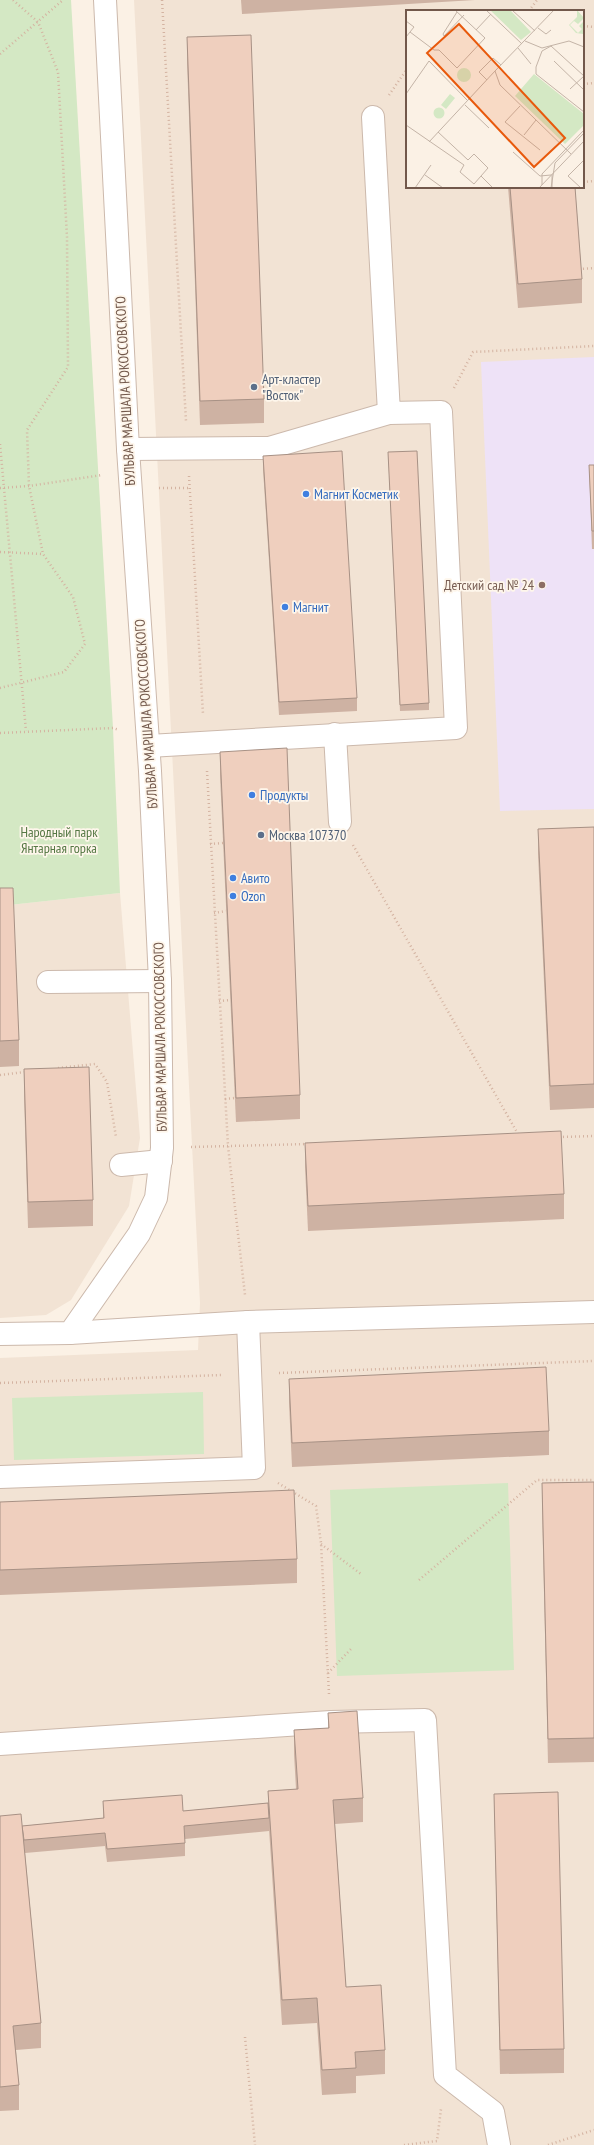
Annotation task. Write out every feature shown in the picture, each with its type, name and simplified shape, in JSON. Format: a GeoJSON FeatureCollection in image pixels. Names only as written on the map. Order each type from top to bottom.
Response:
{"type":"FeatureCollection","features":[{"type":"Feature","properties":{"kind":"street","name":"БУЛЬВАР МАРШАЛА РОКОССОВСКОГО"},"geometry":{"type":"LineString","coordinates":[[70,1333],[139,1234],[156,1198],[162,1154],[160,981],[149,746],[128,449],[105,0]]}},
{"type":"Feature","properties":{"kind":"street"},"geometry":{"type":"LineString","coordinates":[[373,117],[389,413]]}},
{"type":"Feature","properties":{"kind":"street"},"geometry":{"type":"LineString","coordinates":[[128,449],[269,448],[389,413],[441,412],[456,728],[149,746]]}},
{"type":"Feature","properties":{"kind":"street"},"geometry":{"type":"LineString","coordinates":[[335,734],[340,822]]}},
{"type":"Feature","properties":{"kind":"street"},"geometry":{"type":"LineString","coordinates":[[48,982],[160,981]]}},
{"type":"Feature","properties":{"kind":"street"},"geometry":{"type":"LineString","coordinates":[[121,1165],[162,1154]]}},
{"type":"Feature","properties":{"kind":"street"},"geometry":{"type":"LineString","coordinates":[[0,1334],[70,1333],[248,1322],[594,1312]]}},
{"type":"Feature","properties":{"kind":"street"},"geometry":{"type":"LineString","coordinates":[[0,1477],[254,1468],[248,1322]]}},
{"type":"Feature","properties":{"kind":"street"},"geometry":{"type":"LineString","coordinates":[[0,1744],[331,1722],[425,1720],[445,2075],[493,2112],[499,2145]]}},
{"type":"Feature","properties":{"kind":"path"},"geometry":{"type":"LineString","coordinates":[[0,688],[22,684],[64,672],[85,644],[73,597],[43,554],[30,486],[27,430],[68,367],[67,237],[58,72],[38,22],[13,0]]}},
{"type":"Feature","properties":{"kind":"path"},"geometry":{"type":"LineString","coordinates":[[0,54],[63,0]]}},
{"type":"Feature","properties":{"kind":"path"},"geometry":{"type":"LineString","coordinates":[[162,0],[228,1146],[248,1322]]}},
{"type":"Feature","properties":{"kind":"path"},"geometry":{"type":"LineString","coordinates":[[530,10],[537,0]]}},
{"type":"Feature","properties":{"kind":"path"},"geometry":{"type":"LineString","coordinates":[[584,26],[594,27]]}},
{"type":"Feature","properties":{"kind":"path"},"geometry":{"type":"LineString","coordinates":[[584,84],[594,83]]}},
{"type":"Feature","properties":{"kind":"path"},"geometry":{"type":"LineString","coordinates":[[584,182],[594,181]]}},
{"type":"Feature","properties":{"kind":"path"},"geometry":{"type":"LineString","coordinates":[[579,269],[594,268]]}},
{"type":"Feature","properties":{"kind":"path"},"geometry":{"type":"LineString","coordinates":[[441,412],[473,352],[594,346]]}},
{"type":"Feature","properties":{"kind":"path"},"geometry":{"type":"LineString","coordinates":[[0,444],[2,488],[26,731]]}},
{"type":"Feature","properties":{"kind":"path"},"geometry":{"type":"LineString","coordinates":[[2,488],[30,486],[105,475]]}},
{"type":"Feature","properties":{"kind":"path"},"geometry":{"type":"LineString","coordinates":[[0,552],[43,554]]}},
{"type":"Feature","properties":{"kind":"path"},"geometry":{"type":"LineString","coordinates":[[0,733],[113,728],[124,731]]}},
{"type":"Feature","properties":{"kind":"path"},"geometry":{"type":"LineString","coordinates":[[340,822],[520,1138]]}},
{"type":"Feature","properties":{"kind":"path"},"geometry":{"type":"LineString","coordinates":[[210,844],[223,843]]}},
{"type":"Feature","properties":{"kind":"path"},"geometry":{"type":"LineString","coordinates":[[214,913],[226,911]]}},
{"type":"Feature","properties":{"kind":"path"},"geometry":{"type":"LineString","coordinates":[[219,1001],[230,1000]]}},
{"type":"Feature","properties":{"kind":"path"},"geometry":{"type":"LineString","coordinates":[[56,1068],[95,1064],[107,1082],[121,1165]]}},
{"type":"Feature","properties":{"kind":"path"},"geometry":{"type":"LineString","coordinates":[[0,1074],[32,1071]]}},
{"type":"Feature","properties":{"kind":"path"},"geometry":{"type":"LineString","coordinates":[[225,1098],[235,1098]]}},
{"type":"Feature","properties":{"kind":"path"},"geometry":{"type":"LineString","coordinates":[[557,1137],[594,1136]]}},
{"type":"Feature","properties":{"kind":"path"},"geometry":{"type":"LineString","coordinates":[[162,1154],[228,1146],[315,1144]]}},
{"type":"Feature","properties":{"kind":"path"},"geometry":{"type":"LineString","coordinates":[[0,1383],[594,1361]]}},
{"type":"Feature","properties":{"kind":"path"},"geometry":{"type":"LineString","coordinates":[[511,1364],[511,1371]]}},
{"type":"Feature","properties":{"kind":"path"},"geometry":{"type":"LineString","coordinates":[[414,1367],[414,1375]]}},
{"type":"Feature","properties":{"kind":"path"},"geometry":{"type":"LineString","coordinates":[[316,1371],[316,1379]]}},
{"type":"Feature","properties":{"kind":"path"},"geometry":{"type":"LineString","coordinates":[[254,1468],[316,1506],[321,1543],[331,1722]]}},
{"type":"Feature","properties":{"kind":"path"},"geometry":{"type":"LineString","coordinates":[[419,1580],[537,1480],[594,1480]]}},
{"type":"Feature","properties":{"kind":"path"},"geometry":{"type":"LineString","coordinates":[[321,1543],[361,1574]]}},
{"type":"Feature","properties":{"kind":"path"},"geometry":{"type":"LineString","coordinates":[[328,1673],[351,1649]]}},
{"type":"Feature","properties":{"kind":"path"},"geometry":{"type":"LineString","coordinates":[[245,2037],[255,2145]]}},
{"type":"Feature","properties":{"kind":"path"},"geometry":{"type":"LineString","coordinates":[[404,2145],[437,2141],[445,2075]]}},
{"type":"Feature","properties":{"kind":"path"},"geometry":{"type":"LineString","coordinates":[[548,2145],[594,2130]]}},
{"type":"Feature","properties":{"kind":"shaded area"},"geometry":{"type":"Polygon","coordinates":[[[134,0],[594,0],[594,2145],[0,2145],[0,1358],[198,1350],[200,1303],[134,0]]]}},
{"type":"Feature","properties":{"kind":"shaded area","name":"Детский сад № 24"},"geometry":{"type":"Polygon","coordinates":[[[594,357],[594,809],[500,811],[481,362],[594,357]]]}},
{"type":"Feature","properties":{"kind":"shaded area"},"geometry":{"type":"Polygon","coordinates":[[[120,893],[140,1138],[129,1206],[71,1300],[46,1315],[0,1318],[0,906],[120,893]]]}},
{"type":"Feature","properties":{"kind":"green space","name":"Народный парк Янтарная горка"},"geometry":{"type":"Polygon","coordinates":[[[0,0],[71,0],[113,728],[120,893],[0,906],[0,0]]]}},
{"type":"Feature","properties":{"kind":"green space"},"geometry":{"type":"Polygon","coordinates":[[[203,1392],[204,1454],[14,1460],[12,1398],[203,1392]]]}},
{"type":"Feature","properties":{"kind":"green space"},"geometry":{"type":"Polygon","coordinates":[[[508,1483],[514,1670],[337,1676],[330,1490],[508,1483]]]}},
{"type":"Feature","properties":{"kind":"building"},"geometry":{"type":"Polygon","coordinates":[[[251,35],[264,399],[200,401],[187,37],[251,35]]]}},
{"type":"Feature","properties":{"kind":"building"},"geometry":{"type":"Polygon","coordinates":[[[510,188],[575,188],[582,279],[518,284],[510,188]]]}},
{"type":"Feature","properties":{"kind":"building"},"geometry":{"type":"Polygon","coordinates":[[[342,451],[357,698],[279,702],[263,456],[342,451]]]}},
{"type":"Feature","properties":{"kind":"building"},"geometry":{"type":"Polygon","coordinates":[[[417,451],[429,703],[400,705],[388,452],[417,451]]]}},
{"type":"Feature","properties":{"kind":"building"},"geometry":{"type":"Polygon","coordinates":[[[589,465],[594,465],[594,531],[592,531],[589,465]]]}},
{"type":"Feature","properties":{"kind":"building"},"geometry":{"type":"Polygon","coordinates":[[[287,748],[300,1095],[236,1098],[220,752],[287,748]]]}},
{"type":"Feature","properties":{"kind":"building"},"geometry":{"type":"Polygon","coordinates":[[[594,827],[594,1084],[550,1086],[538,829],[594,827]]]}},
{"type":"Feature","properties":{"kind":"building"},"geometry":{"type":"Polygon","coordinates":[[[0,888],[13,888],[19,1040],[0,1041],[0,888]]]}},
{"type":"Feature","properties":{"kind":"building"},"geometry":{"type":"Polygon","coordinates":[[[89,1067],[93,1200],[28,1202],[24,1069],[89,1067]]]}},
{"type":"Feature","properties":{"kind":"building"},"geometry":{"type":"Polygon","coordinates":[[[561,1131],[564,1194],[308,1206],[305,1143],[561,1131]]]}},
{"type":"Feature","properties":{"kind":"building"},"geometry":{"type":"Polygon","coordinates":[[[546,1367],[549,1431],[292,1443],[289,1379],[546,1367]]]}},
{"type":"Feature","properties":{"kind":"building"},"geometry":{"type":"Polygon","coordinates":[[[594,1482],[594,1738],[548,1739],[542,1483],[594,1482]]]}},
{"type":"Feature","properties":{"kind":"building"},"geometry":{"type":"Polygon","coordinates":[[[294,1490],[297,1559],[0,1570],[0,1502],[294,1490]]]}},
{"type":"Feature","properties":{"kind":"building"},"geometry":{"type":"Polygon","coordinates":[[[357,1711],[363,1798],[333,1800],[346,1987],[381,1985],[385,2050],[355,2052],[356,2068],[322,2070],[317,1998],[282,2000],[268,1791],[298,1789],[294,1730],[329,1728],[328,1713],[357,1711]]]}},
{"type":"Feature","properties":{"kind":"building"},"geometry":{"type":"Polygon","coordinates":[[[558,1792],[564,2049],[500,2050],[494,1794],[558,1792]]]}},
{"type":"Feature","properties":{"kind":"building"},"geometry":{"type":"Polygon","coordinates":[[[182,1795],[183,1811],[268,1803],[269,1818],[184,1826],[185,1843],[107,1849],[105,1833],[24,1840],[22,1826],[104,1818],[103,1801],[182,1795]]]}},
{"type":"Feature","properties":{"kind":"building"},"geometry":{"type":"Polygon","coordinates":[[[21,1814],[41,2023],[13,2026],[19,2085],[0,2087],[0,1816],[21,1814]]]}},
{"type":"Feature","properties":{"kind":"place","name":"Арт-кластер \"Восток\""},"geometry":{"type":"Point","coordinates":[254,387]}},
{"type":"Feature","properties":{"kind":"place","name":"Магнит Косметик"},"geometry":{"type":"Point","coordinates":[306,494]}},
{"type":"Feature","properties":{"kind":"place","name":"Детский сад № 24"},"geometry":{"type":"Point","coordinates":[542,585]}},
{"type":"Feature","properties":{"kind":"place","name":"Магнит"},"geometry":{"type":"Point","coordinates":[285,607]}},
{"type":"Feature","properties":{"kind":"place","name":"Продукты"},"geometry":{"type":"Point","coordinates":[252,795]}},
{"type":"Feature","properties":{"kind":"place","name":"Москва 107370"},"geometry":{"type":"Point","coordinates":[261,835]}},
{"type":"Feature","properties":{"kind":"place","name":"Авито"},"geometry":{"type":"Point","coordinates":[233,878]}},
{"type":"Feature","properties":{"kind":"place","name":"Ozon"},"geometry":{"type":"Point","coordinates":[233,896]}}]}
